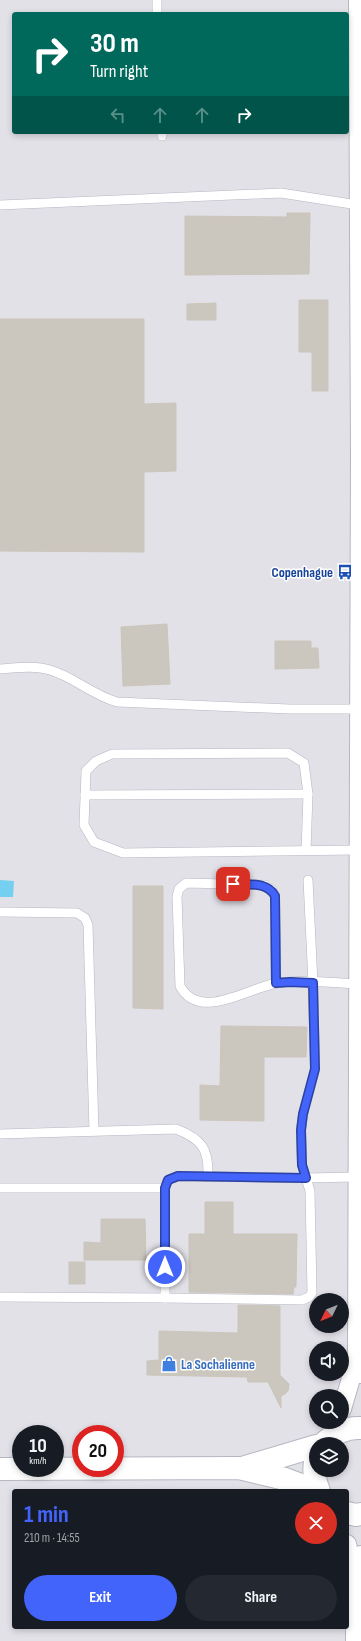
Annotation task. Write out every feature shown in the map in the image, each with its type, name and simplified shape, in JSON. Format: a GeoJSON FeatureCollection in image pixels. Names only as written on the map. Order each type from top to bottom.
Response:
{"type":"FeatureCollection","features":[{"type":"Feature","properties":{"kind":"street"},"geometry":{"type":"LineString","coordinates":[[349,1391],[359,1366],[357,1177],[359,984],[358,850],[360,732],[358,205],[360,184],[358,0]]}},
{"type":"Feature","properties":{"kind":"street"},"geometry":{"type":"LineString","coordinates":[[329,1437],[344,1430],[361,1428]]}},
{"type":"Feature","properties":{"kind":"street"},"geometry":{"type":"LineString","coordinates":[[238,1468],[309,1444]]}},
{"type":"Feature","properties":{"kind":"street"},"geometry":{"type":"LineString","coordinates":[[0,1469],[238,1468],[285,1479],[312,1489]]}},
{"type":"Feature","properties":{"kind":"street"},"geometry":{"type":"LineString","coordinates":[[314,1477],[317,1489]]}},
{"type":"Feature","properties":{"kind":"street"},"geometry":{"type":"LineString","coordinates":[[349,1513],[356,1515],[361,1514]]}},
{"type":"Feature","properties":{"kind":"street"},"geometry":{"type":"LineString","coordinates":[[349,1552],[356,1579]]}},
{"type":"Feature","properties":{"kind":"street"},"geometry":{"type":"LineString","coordinates":[[355,1641],[356,1579],[361,1555]]}},
{"type":"Feature","properties":{"kind":"lane"},"geometry":{"type":"LineString","coordinates":[[157,0],[157,12]]}},
{"type":"Feature","properties":{"kind":"lane"},"geometry":{"type":"LineString","coordinates":[[0,205],[281,193],[358,205]]}},
{"type":"Feature","properties":{"kind":"lane"},"geometry":{"type":"LineString","coordinates":[[0,669],[35,667],[49,669],[65,676],[105,699],[116,702],[289,709],[359,710]]}},
{"type":"Feature","properties":{"kind":"lane"},"geometry":{"type":"LineString","coordinates":[[306,850],[308,794],[304,763],[288,753],[112,754],[96,760],[86,771],[84,825],[94,842],[123,853],[358,850]]}},
{"type":"Feature","properties":{"kind":"lane"},"geometry":{"type":"LineString","coordinates":[[85,795],[308,794]]}},
{"type":"Feature","properties":{"kind":"lane"},"geometry":{"type":"LineString","coordinates":[[0,1297],[302,1300],[309,1297],[312,1293],[310,1191],[302,1165],[301,1130],[303,1114],[315,1069],[308,880]]}},
{"type":"Feature","properties":{"kind":"lane"},"geometry":{"type":"LineString","coordinates":[[276,983],[275,896],[272,890],[265,885],[186,883],[179,889],[177,896],[180,986],[183,993],[194,1000],[209,1002],[232,998],[276,983],[359,984]]}},
{"type":"Feature","properties":{"kind":"lane"},"geometry":{"type":"LineString","coordinates":[[0,912],[77,913],[85,918],[88,925],[94,1131]]}},
{"type":"Feature","properties":{"kind":"lane"},"geometry":{"type":"LineString","coordinates":[[0,1134],[176,1129],[190,1135],[204,1148],[208,1160],[208,1177]]}},
{"type":"Feature","properties":{"kind":"lane"},"geometry":{"type":"LineString","coordinates":[[165,1298],[165,1188],[168,1180],[178,1176],[306,1178],[357,1177]]}},
{"type":"Feature","properties":{"kind":"lane"},"geometry":{"type":"LineString","coordinates":[[0,1188],[165,1188]]}},
{"type":"Feature","properties":{"kind":"shaded area"},"geometry":{"type":"Polygon","coordinates":[[[0,0],[361,0],[361,1641],[0,1641],[0,0]]]}},
{"type":"Feature","properties":{"kind":"water"},"geometry":{"type":"Polygon","coordinates":[[[0,880],[14,881],[13,897],[0,897],[0,880]]]}},
{"type":"Feature","properties":{"kind":"building"},"geometry":{"type":"Polygon","coordinates":[[[287,213],[310,213],[309,274],[185,275],[185,216],[287,217],[287,213]]]}},
{"type":"Feature","properties":{"kind":"building"},"geometry":{"type":"Polygon","coordinates":[[[299,300],[328,300],[328,391],[312,391],[312,352],[299,352],[299,300]]]}},
{"type":"Feature","properties":{"kind":"building"},"geometry":{"type":"Polygon","coordinates":[[[216,303],[216,320],[187,320],[187,304],[216,303]]]}},
{"type":"Feature","properties":{"kind":"building"},"geometry":{"type":"Polygon","coordinates":[[[0,319],[144,319],[144,404],[176,403],[176,471],[144,472],[144,552],[0,551],[0,319]]]}},
{"type":"Feature","properties":{"kind":"building"},"geometry":{"type":"Polygon","coordinates":[[[167,624],[170,684],[123,686],[121,627],[167,624]]]}},
{"type":"Feature","properties":{"kind":"building"},"geometry":{"type":"Polygon","coordinates":[[[275,641],[311,641],[311,648],[318,648],[319,668],[275,669],[275,641]]]}},
{"type":"Feature","properties":{"kind":"building"},"geometry":{"type":"Polygon","coordinates":[[[133,886],[163,886],[163,1009],[133,1008],[133,886]]]}},
{"type":"Feature","properties":{"kind":"building"},"geometry":{"type":"Polygon","coordinates":[[[221,1026],[307,1027],[306,1057],[264,1057],[264,1121],[200,1120],[200,1085],[220,1086],[221,1026]]]}},
{"type":"Feature","properties":{"kind":"building"},"geometry":{"type":"Polygon","coordinates":[[[205,1202],[233,1202],[233,1234],[297,1234],[296,1287],[294,1287],[293,1294],[189,1292],[189,1234],[205,1234],[205,1202]]]}},
{"type":"Feature","properties":{"kind":"building"},"geometry":{"type":"Polygon","coordinates":[[[101,1219],[145,1219],[146,1260],[84,1260],[84,1242],[101,1243],[101,1219]]]}},
{"type":"Feature","properties":{"kind":"building"},"geometry":{"type":"Polygon","coordinates":[[[69,1262],[85,1262],[85,1284],[69,1284],[69,1262]]]}},
{"type":"Feature","properties":{"kind":"building"},"geometry":{"type":"Polygon","coordinates":[[[238,1305],[280,1306],[280,1375],[289,1384],[288,1391],[281,1396],[281,1408],[268,1382],[248,1382],[247,1377],[147,1375],[147,1361],[159,1360],[159,1331],[238,1333],[238,1305]]]}},
{"type":"Feature","properties":{"kind":"place","name":"Copenhague"},"geometry":{"type":"Point","coordinates":[345,572]}},
{"type":"Feature","properties":{"kind":"place","name":"La Sochalienne"},"geometry":{"type":"Point","coordinates":[169,1364]}},
{"type":"Feature","properties":{"kind":"route"},"geometry":{"type":"LineString","coordinates":[[165,1267],[165,1188],[168,1180],[178,1176],[306,1178],[302,1165],[301,1130],[303,1114],[315,1069],[313,983],[276,983],[275,896],[272,890],[265,885],[233,884]]}}]}
